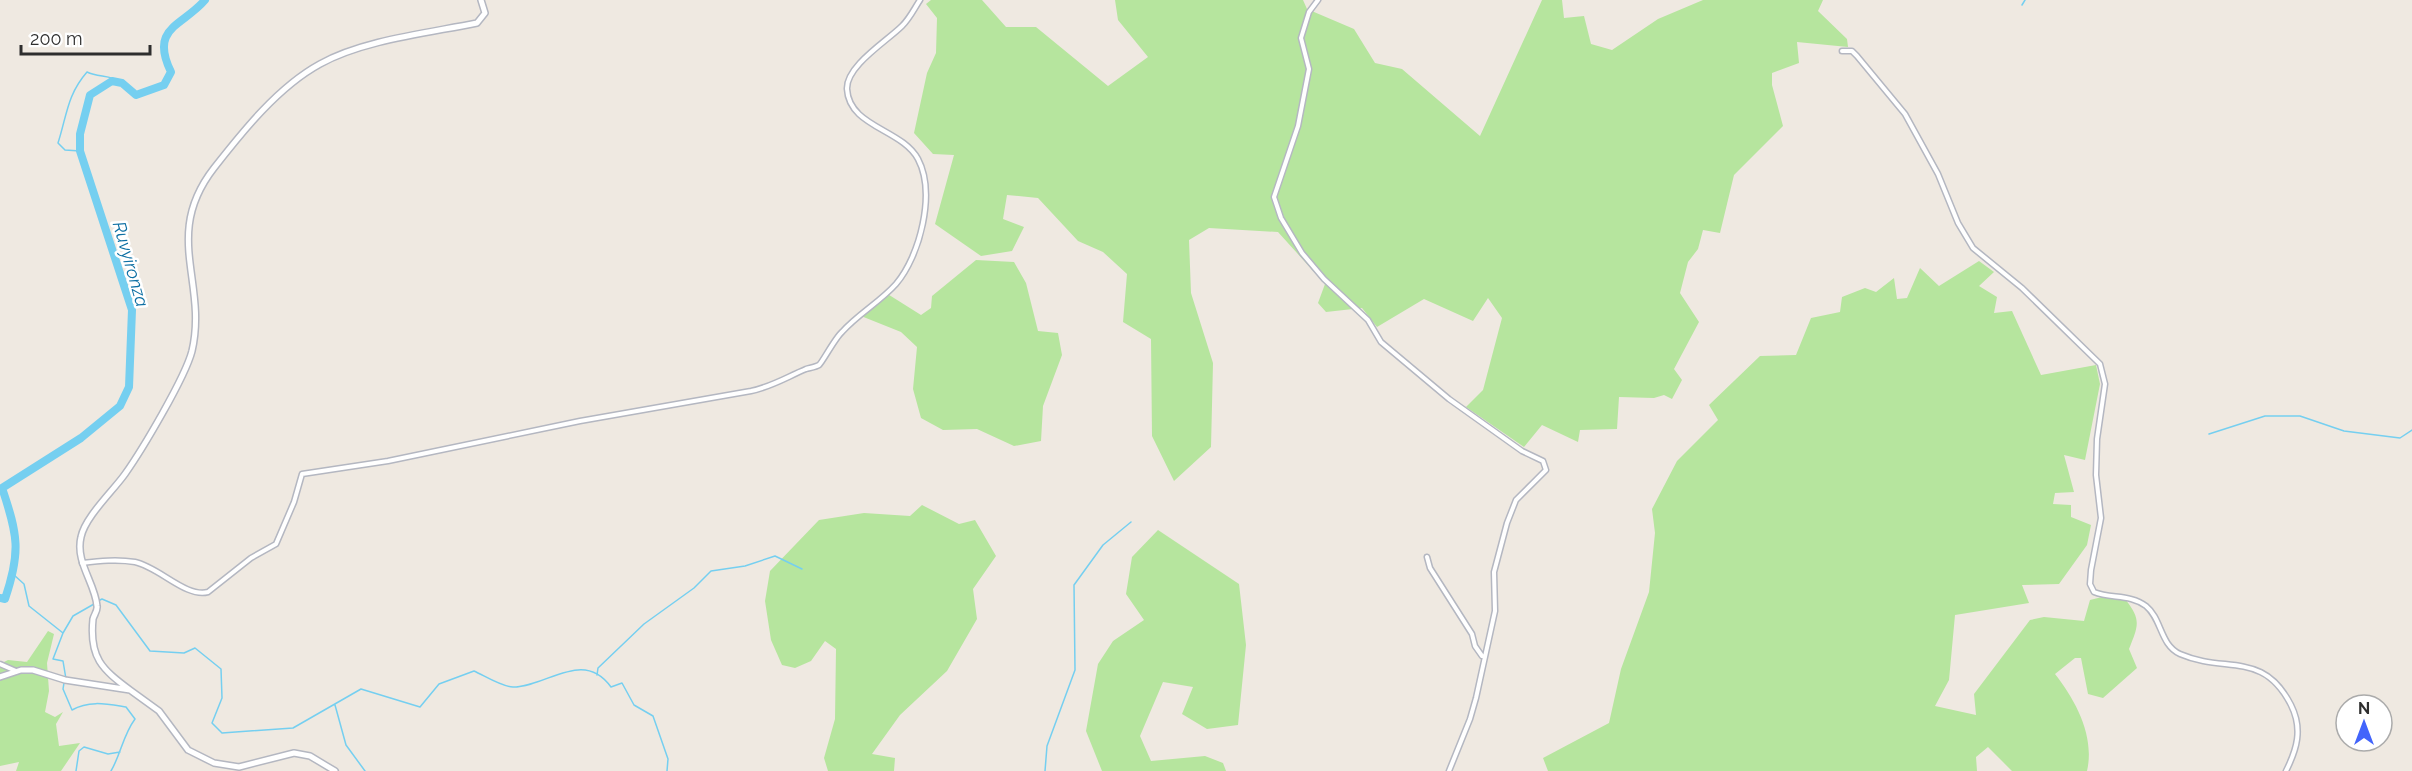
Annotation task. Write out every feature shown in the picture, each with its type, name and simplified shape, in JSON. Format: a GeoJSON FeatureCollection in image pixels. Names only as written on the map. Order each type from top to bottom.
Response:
{"type":"FeatureCollection","features":[{"type":"Feature","properties":{"kind":"street"},"geometry":{"type":"LineString","coordinates":[[335,771],[316,758],[294,753],[239,767],[214,763],[188,750],[159,711],[100,665],[93,626],[96,603],[82,563],[81,535],[134,461],[189,360],[195,330],[188,252],[188,224],[193,203],[214,168],[277,96],[319,64],[366,47],[477,23],[484,13],[482,0]]}},
{"type":"Feature","properties":{"kind":"street"},"geometry":{"type":"LineString","coordinates":[[82,563],[135,562],[153,568],[192,591],[208,592],[251,558],[276,543],[294,502],[302,474],[388,461],[580,421],[744,393],[771,386],[819,365],[829,346],[843,330],[900,279],[915,251],[924,221],[924,183],[919,161],[894,135],[860,116],[849,97],[847,88],[849,78],[859,64],[903,25],[920,0]]}},
{"type":"Feature","properties":{"kind":"street"},"geometry":{"type":"LineString","coordinates":[[1318,0],[1309,12],[1301,38],[1309,69],[1298,126],[1274,197],[1281,218],[1302,253],[1368,320],[1381,342],[1449,399],[1522,451],[1543,461],[1546,470],[1516,500],[1507,523],[1494,572],[1495,611],[1470,719],[1449,771]]}},
{"type":"Feature","properties":{"kind":"street"},"geometry":{"type":"LineString","coordinates":[[1842,51],[1852,51],[1857,56],[1905,114],[1938,174],[1958,223],[1972,248],[2022,288],[2100,364],[2105,384],[2097,439],[2096,475],[2101,518],[2091,570],[2090,584],[2094,592],[2130,598],[2148,608],[2167,643],[2179,654],[2251,668],[2271,678],[2287,698],[2298,726],[2296,746],[2286,771]]}},
{"type":"Feature","properties":{"kind":"street"},"geometry":{"type":"LineString","coordinates":[[1427,557],[1430,568],[1472,634],[1475,646],[1483,657]]}},
{"type":"Feature","properties":{"kind":"street"},"geometry":{"type":"LineString","coordinates":[[0,664],[17,672]]}},
{"type":"Feature","properties":{"kind":"street"},"geometry":{"type":"LineString","coordinates":[[0,677],[33,670],[65,680],[130,690]]}},
{"type":"Feature","properties":{"kind":"green space"},"geometry":{"type":"Polygon","coordinates":[[[931,0],[982,0],[1006,27],[1036,27],[1108,86],[1148,57],[1118,20],[1115,0],[1303,0],[1307,9],[1354,29],[1375,63],[1402,69],[1480,136],[1542,0],[1562,0],[1564,18],[1584,16],[1591,44],[1612,50],[1658,19],[1703,0],[1823,0],[1818,11],[1847,39],[1848,47],[1797,42],[1799,63],[1772,73],[1772,85],[1783,126],[1734,175],[1720,233],[1703,230],[1698,249],[1688,262],[1680,293],[1699,322],[1674,369],[1682,380],[1672,399],[1664,395],[1654,398],[1619,397],[1617,429],[1580,430],[1578,442],[1542,425],[1524,447],[1466,407],[1483,390],[1502,318],[1488,298],[1473,321],[1424,299],[1377,327],[1362,308],[1326,312],[1318,303],[1325,284],[1278,232],[1209,228],[1189,240],[1191,293],[1213,363],[1211,447],[1174,481],[1152,436],[1151,339],[1123,322],[1127,274],[1103,252],[1078,241],[1038,198],[1007,195],[1003,219],[1024,227],[1012,251],[981,256],[935,224],[954,155],[933,154],[914,133],[927,73],[936,53],[937,18],[926,4],[931,0]]]}},
{"type":"Feature","properties":{"kind":"green space"},"geometry":{"type":"Polygon","coordinates":[[[976,260],[1014,262],[1026,283],[1038,331],[1058,333],[1062,355],[1043,406],[1041,441],[1014,446],[977,429],[943,430],[921,418],[913,389],[917,347],[901,332],[861,316],[886,293],[921,315],[931,308],[932,296],[976,260]]]}},
{"type":"Feature","properties":{"kind":"green space"},"geometry":{"type":"Polygon","coordinates":[[[1979,261],[1994,272],[1979,286],[1997,297],[1994,313],[2012,311],[2041,375],[2096,365],[2100,384],[2085,460],[2064,455],[2074,492],[2055,493],[2053,504],[2071,505],[2071,517],[2091,525],[2087,545],[2059,584],[2022,585],[2029,603],[1955,615],[1949,680],[1935,706],[1976,715],[1974,694],[2030,620],[2044,617],[2084,621],[2090,600],[2102,597],[2125,599],[2134,612],[2137,623],[2129,649],[2137,668],[2103,698],[2088,694],[2081,658],[2075,658],[2055,674],[2076,707],[2086,732],[2089,758],[2087,771],[2012,771],[1988,747],[1976,757],[1977,771],[1548,771],[1543,758],[1609,723],[1621,669],[1649,592],[1655,533],[1652,509],[1677,461],[1718,420],[1709,405],[1760,356],[1796,355],[1811,318],[1840,312],[1842,297],[1865,288],[1876,292],[1894,278],[1897,299],[1907,298],[1920,268],[1939,286],[1979,261]]]}},
{"type":"Feature","properties":{"kind":"green space"},"geometry":{"type":"Polygon","coordinates":[[[922,505],[959,524],[975,520],[996,556],[973,589],[977,619],[947,671],[900,715],[872,754],[895,758],[894,771],[828,771],[824,758],[835,719],[836,649],[825,641],[811,661],[795,668],[782,665],[771,640],[765,601],[770,571],[819,520],[864,513],[910,516],[922,505]]]}},
{"type":"Feature","properties":{"kind":"green space"},"geometry":{"type":"Polygon","coordinates":[[[1158,530],[1239,584],[1246,645],[1238,725],[1207,729],[1182,714],[1193,687],[1163,682],[1140,736],[1151,761],[1205,756],[1223,763],[1226,771],[1102,771],[1086,731],[1098,664],[1113,641],[1144,620],[1126,594],[1132,557],[1158,530]]]}},
{"type":"Feature","properties":{"kind":"green space"},"geometry":{"type":"Polygon","coordinates":[[[48,631],[54,634],[47,663],[49,691],[45,712],[55,717],[63,712],[56,724],[59,746],[80,743],[61,771],[16,771],[19,762],[0,766],[0,664],[8,660],[27,662],[48,631]]]}},
{"type":"Feature","properties":{"kind":"waterway","name":"Ruvyironza"},"geometry":{"type":"LineString","coordinates":[[0,598],[5,599],[10,583],[16,544],[2,488],[81,438],[120,406],[129,387],[132,310],[80,151],[80,134],[90,95],[112,81],[122,83],[136,95],[164,85],[171,72],[165,57],[166,36],[205,0]]}},
{"type":"Feature","properties":{"kind":"waterway"},"geometry":{"type":"LineString","coordinates":[[2022,5],[2025,0]]}},
{"type":"Feature","properties":{"kind":"waterway"},"geometry":{"type":"LineString","coordinates":[[80,151],[65,150],[58,143],[75,89],[87,72],[113,78],[122,83]]}},
{"type":"Feature","properties":{"kind":"waterway"},"geometry":{"type":"LineString","coordinates":[[2209,434],[2265,416],[2300,416],[2344,431],[2400,438],[2412,430]]}},
{"type":"Feature","properties":{"kind":"waterway"},"geometry":{"type":"LineString","coordinates":[[1045,771],[1047,746],[1075,670],[1074,585],[1103,545],[1131,522]]}},
{"type":"Feature","properties":{"kind":"waterway"},"geometry":{"type":"LineString","coordinates":[[597,675],[598,668],[644,624],[694,588],[711,571],[745,566],[775,556],[802,569]]}},
{"type":"Feature","properties":{"kind":"waterway"},"geometry":{"type":"LineString","coordinates":[[14,575],[24,584],[29,606],[63,633],[53,659],[63,661],[66,679]]}},
{"type":"Feature","properties":{"kind":"waterway"},"geometry":{"type":"LineString","coordinates":[[98,601],[102,599],[116,605],[150,651],[184,653],[195,648],[221,669],[222,698],[212,723],[222,733],[293,728],[361,689],[420,707],[439,684],[474,671],[509,687],[539,682],[564,672],[589,671],[600,676],[611,687],[622,683],[634,705],[653,716],[668,759],[667,771]]}},
{"type":"Feature","properties":{"kind":"waterway"},"geometry":{"type":"LineString","coordinates":[[63,633],[73,616],[94,604]]}},
{"type":"Feature","properties":{"kind":"waterway"},"geometry":{"type":"LineString","coordinates":[[64,683],[63,689],[72,710],[92,704],[112,705],[126,707],[135,719],[111,771]]}},
{"type":"Feature","properties":{"kind":"waterway"},"geometry":{"type":"LineString","coordinates":[[335,705],[346,745],[365,771]]}},
{"type":"Feature","properties":{"kind":"waterway"},"geometry":{"type":"LineString","coordinates":[[76,771],[79,751],[84,747],[108,754],[120,752]]}}]}
